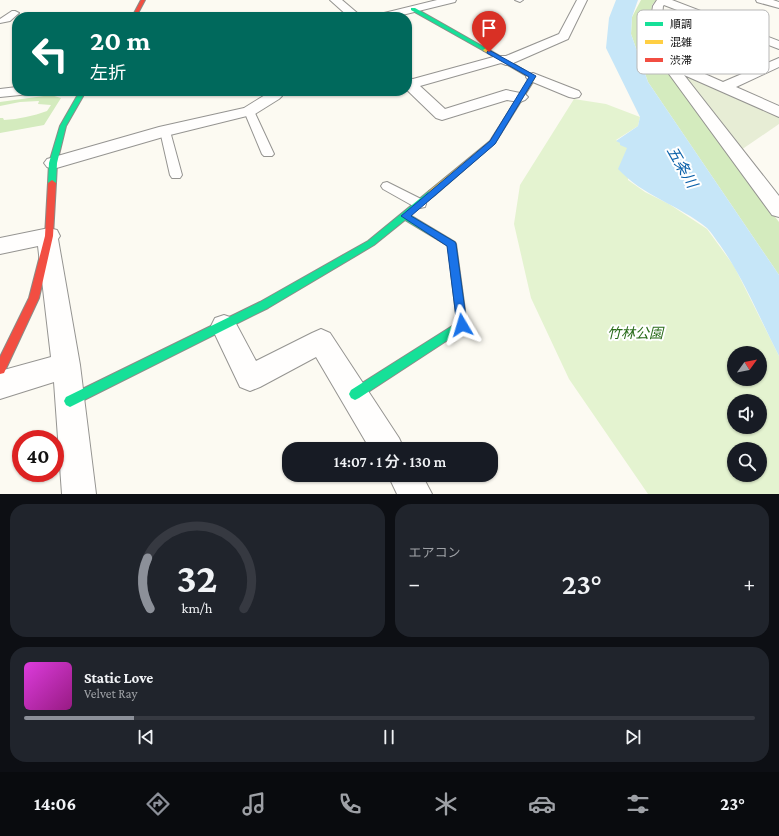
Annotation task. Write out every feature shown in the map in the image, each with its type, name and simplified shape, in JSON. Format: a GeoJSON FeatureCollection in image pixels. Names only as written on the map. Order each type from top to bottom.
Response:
{"type":"FeatureCollection","features":[{"type":"Feature","properties":{"kind":"street"},"geometry":{"type":"LineString","coordinates":[[137,12],[143,0]]}},
{"type":"Feature","properties":{"kind":"street"},"geometry":{"type":"LineString","coordinates":[[335,0],[350,12]]}},
{"type":"Feature","properties":{"kind":"street"},"geometry":{"type":"LineString","coordinates":[[401,12],[451,0]]}},
{"type":"Feature","properties":{"kind":"street"},"geometry":{"type":"LineString","coordinates":[[412,82],[504,60],[564,36],[582,0]]}},
{"type":"Feature","properties":{"kind":"street"},"geometry":{"type":"LineString","coordinates":[[657,10],[662,0],[688,10]]}},
{"type":"Feature","properties":{"kind":"street"},"geometry":{"type":"LineString","coordinates":[[761,0],[779,6]]}},
{"type":"Feature","properties":{"kind":"street"},"geometry":{"type":"LineString","coordinates":[[413,9],[533,76],[574,94]]}},
{"type":"Feature","properties":{"kind":"street"},"geometry":{"type":"LineString","coordinates":[[769,41],[779,45]]}},
{"type":"Feature","properties":{"kind":"street"},"geometry":{"type":"LineString","coordinates":[[769,67],[779,62]]}},
{"type":"Feature","properties":{"kind":"street"},"geometry":{"type":"LineString","coordinates":[[676,74],[779,210]]}},
{"type":"Feature","properties":{"kind":"street"},"geometry":{"type":"LineString","coordinates":[[694,74],[779,112]]}},
{"type":"Feature","properties":{"kind":"street"},"geometry":{"type":"LineString","coordinates":[[724,87],[753,74]]}},
{"type":"Feature","properties":{"kind":"street"},"geometry":{"type":"LineString","coordinates":[[70,401],[224,326],[264,305],[371,243],[420,204],[493,142],[533,76]]}},
{"type":"Feature","properties":{"kind":"street"},"geometry":{"type":"LineString","coordinates":[[412,87],[442,115],[506,95],[520,96]]}},
{"type":"Feature","properties":{"kind":"street"},"geometry":{"type":"LineString","coordinates":[[0,93],[12,92]]}},
{"type":"Feature","properties":{"kind":"street"},"geometry":{"type":"LineString","coordinates":[[79,494],[66,365],[49,238],[53,163],[63,126],[80,96]]}},
{"type":"Feature","properties":{"kind":"street"},"geometry":{"type":"LineString","coordinates":[[53,163],[248,111],[274,96]]}},
{"type":"Feature","properties":{"kind":"street"},"geometry":{"type":"LineString","coordinates":[[355,394],[462,325],[452,244],[405,216]]}},
{"type":"Feature","properties":{"kind":"street"},"geometry":{"type":"LineString","coordinates":[[0,246],[49,238]]}},
{"type":"Feature","properties":{"kind":"street"},"geometry":{"type":"LineString","coordinates":[[0,369],[34,298],[49,238]]}},
{"type":"Feature","properties":{"kind":"street"},"geometry":{"type":"LineString","coordinates":[[224,326],[250,378],[322,341],[384,442]]}},
{"type":"Feature","properties":{"kind":"street"},"geometry":{"type":"LineString","coordinates":[[0,385],[66,365]]}},
{"type":"Feature","properties":{"kind":"street"},"geometry":{"type":"LineString","coordinates":[[408,482],[415,494]]}},
{"type":"Feature","properties":{"kind":"lane"},"geometry":{"type":"LineString","coordinates":[[0,20],[7,19],[12,15]]}},
{"type":"Feature","properties":{"kind":"lane"},"geometry":{"type":"LineString","coordinates":[[248,111],[268,154]]}},
{"type":"Feature","properties":{"kind":"lane"},"geometry":{"type":"LineString","coordinates":[[165,132],[176,175]]}},
{"type":"Feature","properties":{"kind":"lane"},"geometry":{"type":"LineString","coordinates":[[387,186],[420,204]]}},
{"type":"Feature","properties":{"kind":"green space"},"geometry":{"type":"Polygon","coordinates":[[[641,0],[656,0],[652,5],[651,10],[637,10],[637,51],[631,34],[632,17],[641,0]]]}},
{"type":"Feature","properties":{"kind":"green space"},"geometry":{"type":"Polygon","coordinates":[[[645,74],[670,74],[722,147],[779,222],[779,275],[648,82],[645,74]]]}},
{"type":"Feature","properties":{"kind":"green space"},"geometry":{"type":"Polygon","coordinates":[[[692,76],[779,116],[779,124],[741,150],[685,77],[692,76]]]}},
{"type":"Feature","properties":{"kind":"green space"},"geometry":{"type":"Polygon","coordinates":[[[44,96],[54,96],[61,98],[44,125],[0,133],[0,118],[3,118],[4,120],[31,116],[47,111],[51,105],[38,104],[39,101],[20,102],[0,106],[0,102],[44,96]]]}},
{"type":"Feature","properties":{"kind":"green space","name":"竹林公園"},"geometry":{"type":"Polygon","coordinates":[[[574,99],[606,104],[640,117],[638,126],[616,140],[627,147],[628,180],[645,192],[669,204],[707,229],[734,266],[779,356],[779,494],[648,494],[569,379],[531,298],[514,224],[520,185],[574,99]]]}},
{"type":"Feature","properties":{"kind":"water","name":"五条川"},"geometry":{"type":"Polygon","coordinates":[[[616,0],[638,0],[632,17],[631,34],[637,51],[637,74],[645,74],[648,82],[779,275],[779,356],[737,271],[709,230],[685,213],[639,186],[618,169],[627,148],[620,145],[620,143],[616,141],[638,126],[640,117],[606,48],[609,18],[616,0]]]}},
{"type":"Feature","properties":{"kind":"traffic: fast"},"geometry":{"type":"LineString","coordinates":[[413,9],[486,50]]}},
{"type":"Feature","properties":{"kind":"traffic: fast"},"geometry":{"type":"LineString","coordinates":[[52,183],[53,163],[63,126],[80,96]]}},
{"type":"Feature","properties":{"kind":"traffic: fast"},"geometry":{"type":"LineString","coordinates":[[70,401],[264,305],[371,243],[432,193]]}},
{"type":"Feature","properties":{"kind":"traffic: fast"},"geometry":{"type":"LineString","coordinates":[[355,394],[462,325],[452,244],[405,216]]}},
{"type":"Feature","properties":{"kind":"traffic: slow"},"geometry":{"type":"LineString","coordinates":[[432,193],[493,142],[533,77],[486,50]]}},
{"type":"Feature","properties":{"kind":"traffic: jam"},"geometry":{"type":"LineString","coordinates":[[137,12],[143,0]]}},
{"type":"Feature","properties":{"kind":"traffic: jam"},"geometry":{"type":"LineString","coordinates":[[0,369],[34,298],[49,236],[52,183]]}},
{"type":"Feature","properties":{"kind":"route"},"geometry":{"type":"LineString","coordinates":[[462,325],[452,244],[405,216],[493,142],[533,76],[489,52]]}}]}
